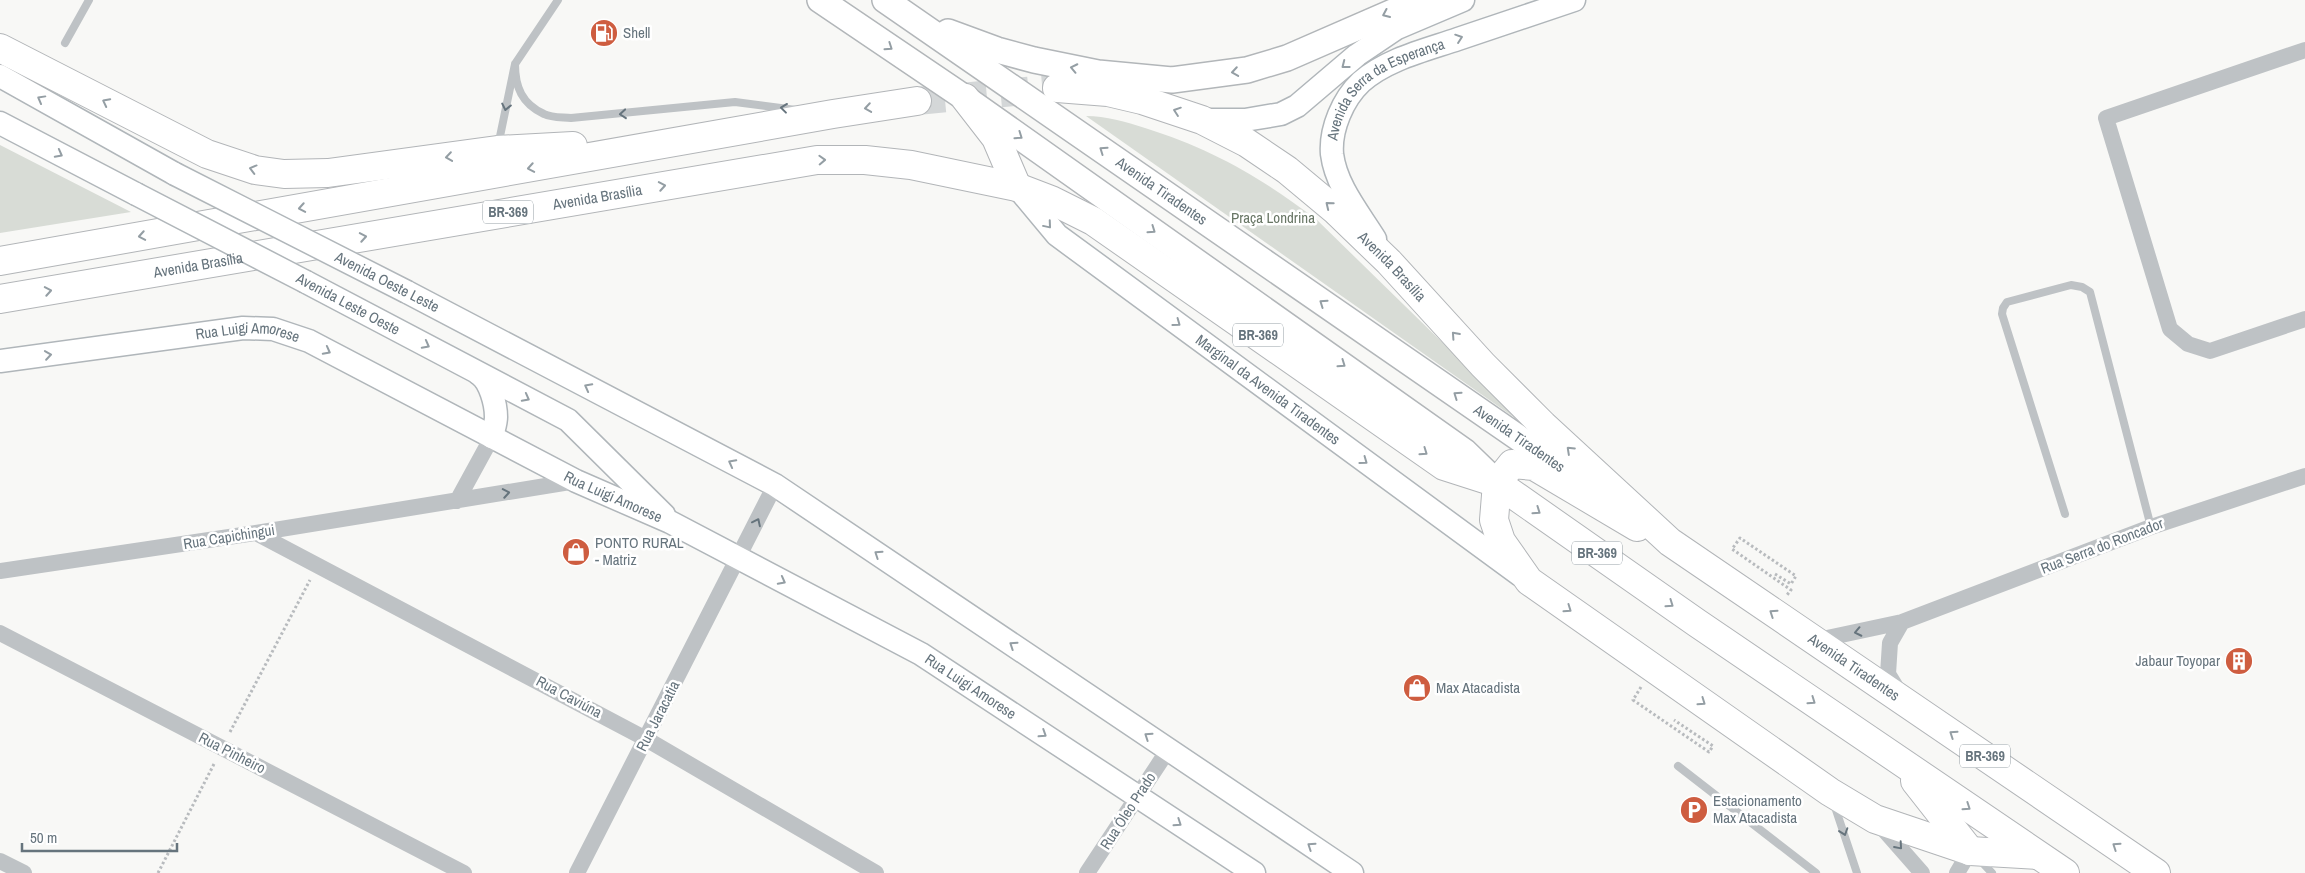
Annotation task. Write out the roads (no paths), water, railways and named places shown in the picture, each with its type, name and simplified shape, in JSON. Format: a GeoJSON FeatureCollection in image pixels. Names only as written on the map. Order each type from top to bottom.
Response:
{"type":"FeatureCollection","features":[{"type":"Feature","properties":{"kind":"highway"},"geometry":{"type":"LineString","coordinates":[[0,48],[208,154],[255,170],[284,174],[328,173],[498,150],[700,138]]}},
{"type":"Feature","properties":{"kind":"highway","name":"Avenida Brasília"},"geometry":{"type":"LineString","coordinates":[[1057,88],[1108,92],[1142,100],[1202,120],[1247,143],[1287,170],[1335,210],[1390,262],[1483,365],[1543,425],[1670,542]]}},
{"type":"Feature","properties":{"kind":"highway"},"geometry":{"type":"LineString","coordinates":[[965,98],[996,138],[1017,187]]}},
{"type":"Feature","properties":{"kind":"highway"},"geometry":{"type":"LineString","coordinates":[[0,261],[833,114],[917,101]]}},
{"type":"Feature","properties":{"kind":"highway","name":"Avenida Brasília"},"geometry":{"type":"LineString","coordinates":[[0,299],[817,160],[865,160],[911,165],[1017,187]]}},
{"type":"Feature","properties":{"kind":"highway","name":"BR-369"},"geometry":{"type":"LineString","coordinates":[[1017,187],[1051,200],[1092,221],[1444,466],[1497,483],[2065,873]]}},
{"type":"Feature","properties":{"kind":"highway"},"geometry":{"type":"LineString","coordinates":[[1670,542],[1647,533],[1534,466],[1512,464],[1497,483],[1494,520],[1500,541],[1529,581],[1830,792],[1875,819],[1964,862],[2039,855]]}},
{"type":"Feature","properties":{"kind":"highway","name":"Avenida Tiradentes"},"geometry":{"type":"LineString","coordinates":[[1670,542],[2156,873]]}},
{"type":"Feature","properties":{"kind":"highway"},"geometry":{"type":"LineString","coordinates":[[1898,760],[1964,862]]}},
{"type":"Feature","properties":{"kind":"main road"},"geometry":{"type":"LineString","coordinates":[[824,3],[868,21],[878,21],[899,10],[997,50],[1034,60],[1098,74],[1172,80],[1247,70],[1287,58],[1395,11],[1451,0]]}},
{"type":"Feature","properties":{"kind":"main road"},"geometry":{"type":"LineString","coordinates":[[824,3],[965,98],[1465,452],[1497,483]]}},
{"type":"Feature","properties":{"kind":"main road","name":"Avenida Tiradentes"},"geometry":{"type":"LineString","coordinates":[[899,10],[1670,542]]}},
{"type":"Feature","properties":{"kind":"street"},"geometry":{"type":"LineString","coordinates":[[1202,120],[1246,120],[1281,114],[1297,106],[1357,55],[1397,28],[1463,0]]}},
{"type":"Feature","properties":{"kind":"street","name":"Avenida Serra da Esperança"},"geometry":{"type":"LineString","coordinates":[[1390,262],[1346,192],[1336,172],[1332,144],[1337,121],[1344,105],[1361,83],[1384,66],[1413,54],[1574,0]]}},
{"type":"Feature","properties":{"kind":"street"},"geometry":{"type":"LineString","coordinates":[[2305,50],[2106,118],[2170,329],[2188,344],[2210,351],[2305,319]]}},
{"type":"Feature","properties":{"kind":"street","name":"Avenida Oeste Leste"},"geometry":{"type":"LineString","coordinates":[[0,76],[175,174],[407,292],[775,485]]}},
{"type":"Feature","properties":{"kind":"street","name":"Avenida Leste Oeste"},"geometry":{"type":"LineString","coordinates":[[0,123],[568,420],[670,522]]}},
{"type":"Feature","properties":{"kind":"street","name":"Marginal da Avenida Tiradentes"},"geometry":{"type":"LineString","coordinates":[[1017,187],[1057,235],[1529,581]]}},
{"type":"Feature","properties":{"kind":"street","name":"Rua Luigi Amorese"},"geometry":{"type":"LineString","coordinates":[[0,361],[243,328],[274,329],[309,341],[576,481],[670,522],[921,654],[1254,873]]}},
{"type":"Feature","properties":{"kind":"street"},"geometry":{"type":"LineString","coordinates":[[458,501],[492,437],[496,418],[493,398],[484,377],[467,367]]}},
{"type":"Feature","properties":{"kind":"street","name":"Rua Serra do Roncador"},"geometry":{"type":"LineString","coordinates":[[1813,641],[1902,622],[2150,527],[2305,476]]}},
{"type":"Feature","properties":{"kind":"street","name":"Rua Capichingui"},"geometry":{"type":"LineString","coordinates":[[0,570],[256,533],[576,481]]}},
{"type":"Feature","properties":{"kind":"street"},"geometry":{"type":"LineString","coordinates":[[775,485],[1352,873]]}},
{"type":"Feature","properties":{"kind":"street","name":"Rua Jaracatia"},"geometry":{"type":"LineString","coordinates":[[577,873],[775,485]]}},
{"type":"Feature","properties":{"kind":"street","name":"Rua Caviúna"},"geometry":{"type":"LineString","coordinates":[[256,533],[318,564],[646,739],[876,873]]}},
{"type":"Feature","properties":{"kind":"street"},"geometry":{"type":"LineString","coordinates":[[1902,622],[1890,643],[1888,674],[1905,702]]}},
{"type":"Feature","properties":{"kind":"street","name":"Rua Pinheiro"},"geometry":{"type":"LineString","coordinates":[[0,634],[464,873]]}},
{"type":"Feature","properties":{"kind":"street","name":"Rua Óleo Prado"},"geometry":{"type":"LineString","coordinates":[[1087,873],[1168,750]]}},
{"type":"Feature","properties":{"kind":"street"},"geometry":{"type":"LineString","coordinates":[[1875,819],[1922,873]]}},
{"type":"Feature","properties":{"kind":"street"},"geometry":{"type":"LineString","coordinates":[[0,861],[24,873]]}},
{"type":"Feature","properties":{"kind":"lane"},"geometry":{"type":"LineString","coordinates":[[65,43],[89,0]]}},
{"type":"Feature","properties":{"kind":"lane"},"geometry":{"type":"LineString","coordinates":[[498,150],[515,64],[558,0]]}},
{"type":"Feature","properties":{"kind":"lane"},"geometry":{"type":"LineString","coordinates":[[515,64],[515,82],[525,100],[545,115],[572,118],[735,102],[833,114]]}},
{"type":"Feature","properties":{"kind":"lane"},"geometry":{"type":"LineString","coordinates":[[2065,514],[2002,314],[2007,302],[2071,285],[2082,287],[2090,292],[2150,527]]}},
{"type":"Feature","properties":{"kind":"lane"},"geometry":{"type":"LineString","coordinates":[[1678,766],[1816,873]]}},
{"type":"Feature","properties":{"kind":"lane"},"geometry":{"type":"LineString","coordinates":[[1830,792],[1857,873]]}},
{"type":"Feature","properties":{"kind":"lane"},"geometry":{"type":"LineString","coordinates":[[1964,862],[1992,873]]}},
{"type":"Feature","properties":{"kind":"tunnel"},"geometry":{"type":"LineString","coordinates":[[917,101],[1057,88]]}},
{"type":"Feature","properties":{"kind":"place","name":"Shell"},"geometry":{"type":"Point","coordinates":[604,33]}},
{"type":"Feature","properties":{"kind":"place","name":"PONTO RURAL - Matriz"},"geometry":{"type":"Point","coordinates":[576,552]}},
{"type":"Feature","properties":{"kind":"place","name":"Jabaur Toyopar"},"geometry":{"type":"Point","coordinates":[2239,661]}},
{"type":"Feature","properties":{"kind":"place","name":"Max Atacadista"},"geometry":{"type":"Point","coordinates":[1417,688]}},
{"type":"Feature","properties":{"kind":"place","name":"Estacionamento Max Atacadista"},"geometry":{"type":"Point","coordinates":[1694,810]}},
{"type":"Feature","properties":{"kind":"park label","name":"Praça Londrina"},"geometry":{"type":"Point","coordinates":[1273,218]}}]}
